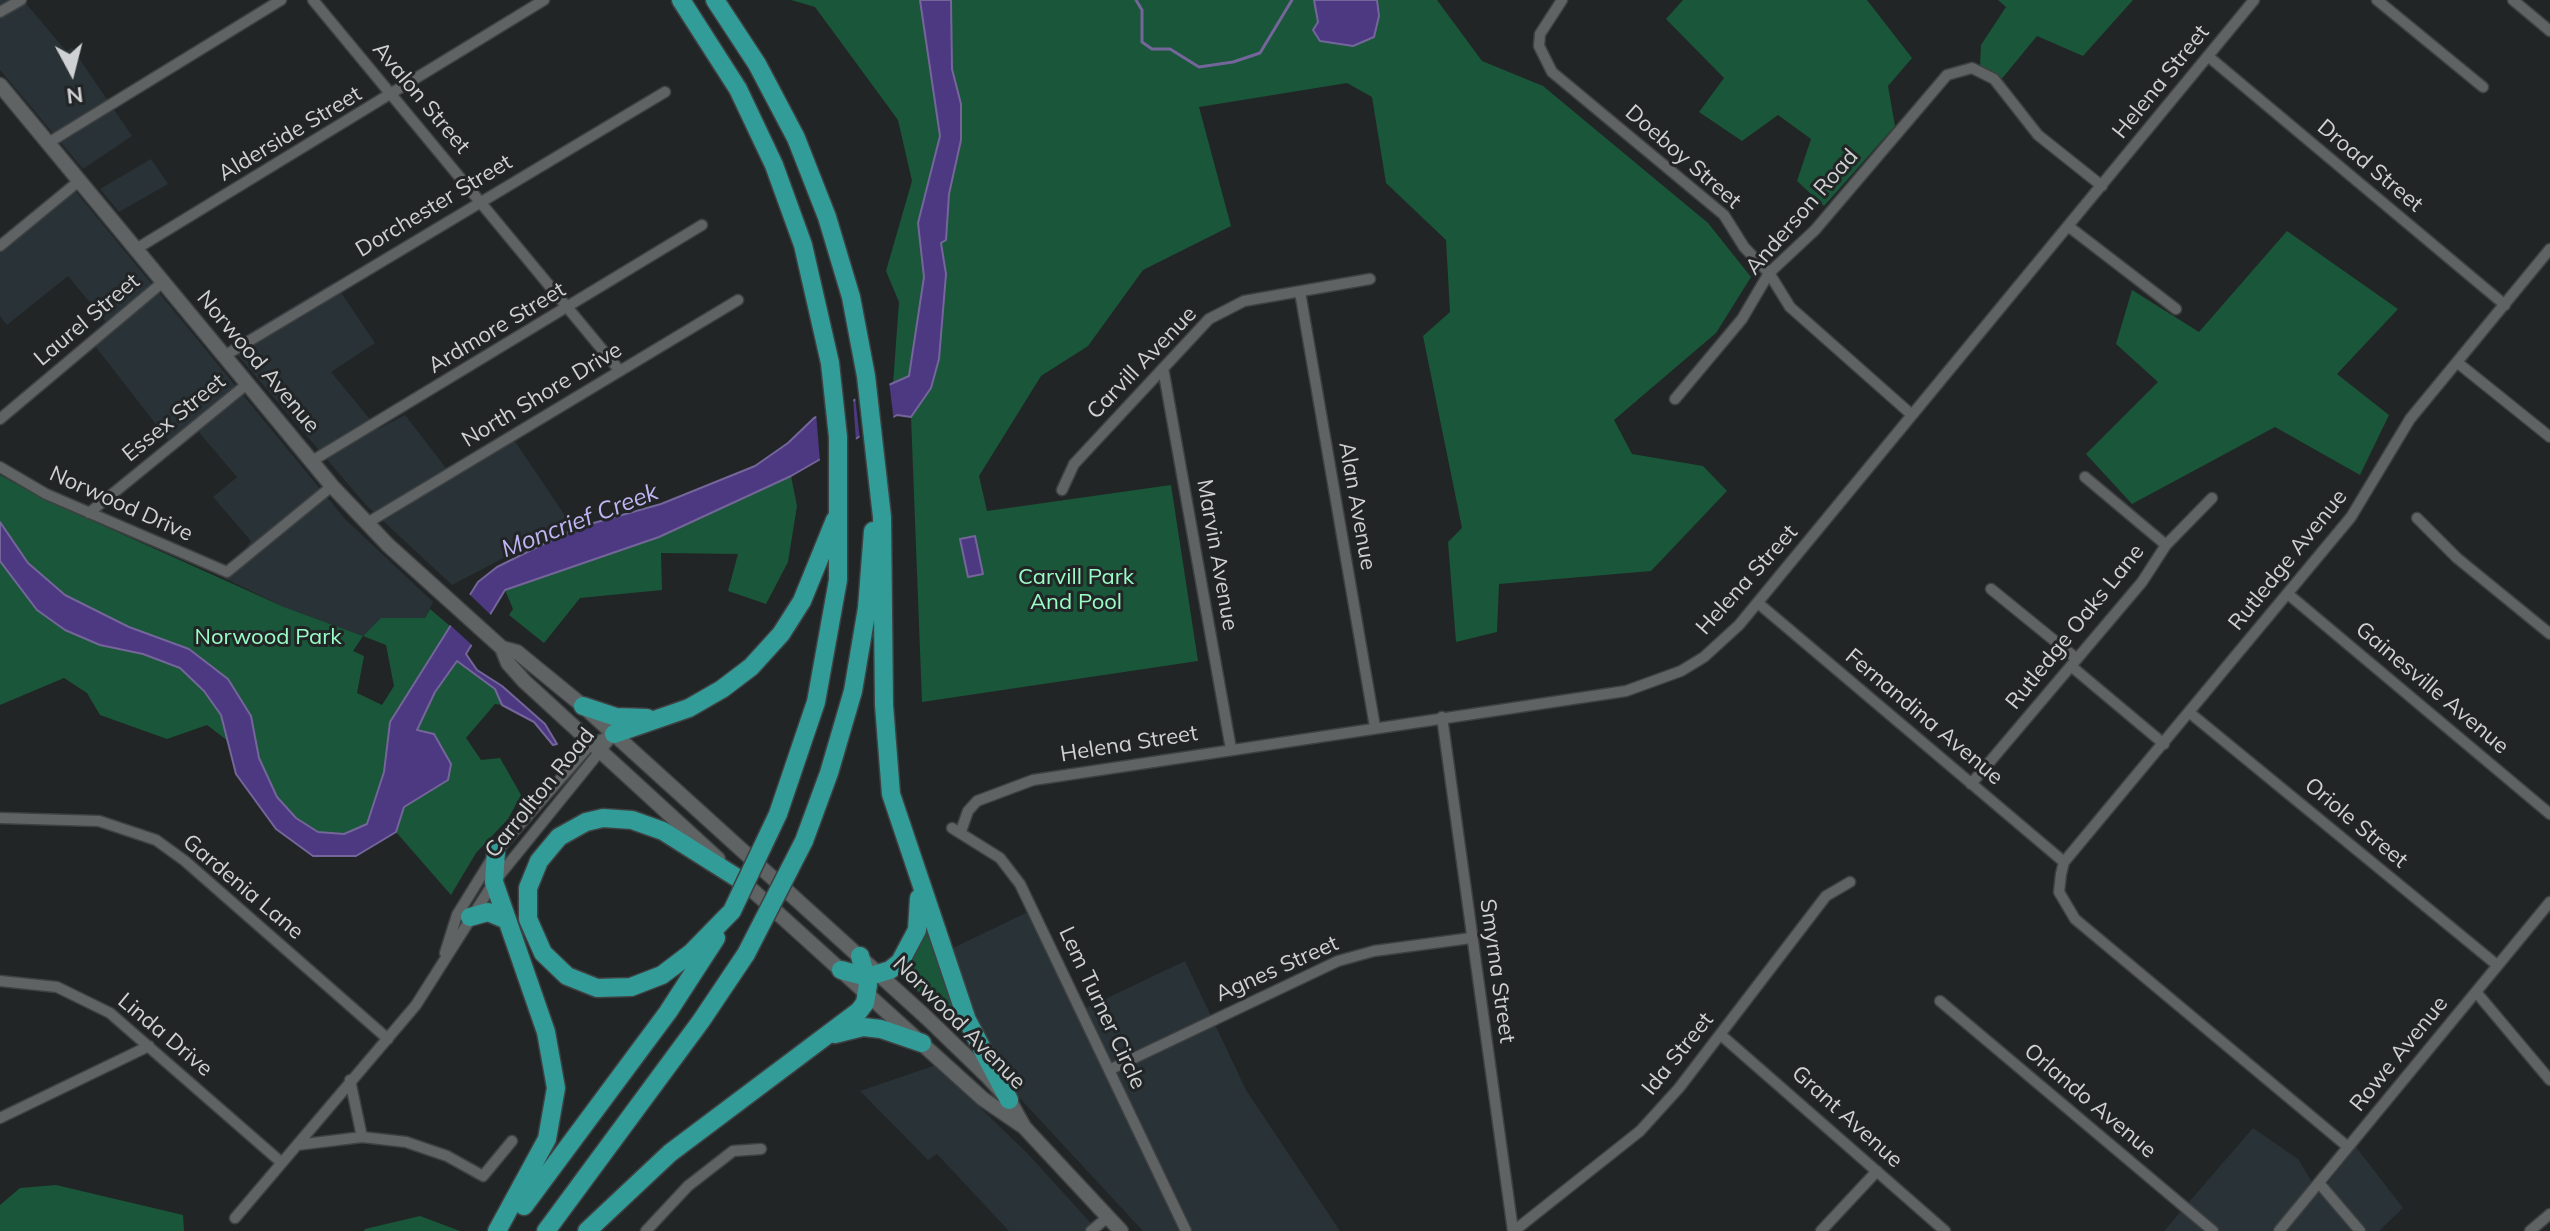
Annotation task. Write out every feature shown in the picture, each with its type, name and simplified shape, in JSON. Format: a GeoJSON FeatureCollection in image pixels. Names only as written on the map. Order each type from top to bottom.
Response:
{"type":"FeatureCollection","features":[{"type":"Feature","properties":{"kind":"highway"},"geometry":{"type":"LineString","coordinates":[[505,1231],[668,1012],[732,911],[778,814],[805,743],[825,662],[838,580],[839,471],[830,363],[807,258],[774,165],[738,89],[681,0]]}},
{"type":"Feature","properties":{"kind":"highway"},"geometry":{"type":"LineString","coordinates":[[715,0],[757,64],[796,138],[840,258],[861,342],[884,554],[884,705],[888,775],[896,814],[972,1034],[1009,1100]]}},
{"type":"Feature","properties":{"kind":"highway"},"geometry":{"type":"LineString","coordinates":[[546,1231],[701,1021],[746,954],[804,841],[842,732],[861,650],[872,553],[873,448]]}},
{"type":"Feature","properties":{"kind":"highway"},"geometry":{"type":"LineString","coordinates":[[614,734],[670,716],[706,700],[737,679],[781,634],[802,601],[840,506]]}},
{"type":"Feature","properties":{"kind":"highway"},"geometry":{"type":"LineString","coordinates":[[583,706],[616,717],[670,716]]}},
{"type":"Feature","properties":{"kind":"highway"},"geometry":{"type":"LineString","coordinates":[[718,930],[662,975],[631,987],[597,988],[567,976],[543,953],[528,919],[528,888],[539,861],[559,837],[586,822],[603,818],[648,824],[739,879]]}},
{"type":"Feature","properties":{"kind":"highway"},"geometry":{"type":"LineString","coordinates":[[496,852],[494,882],[546,1032],[556,1088],[544,1146],[497,1231]]}},
{"type":"Feature","properties":{"kind":"highway"},"geometry":{"type":"LineString","coordinates":[[587,1231],[670,1153],[859,1011],[871,981],[900,962],[913,941],[919,916],[916,875]]}},
{"type":"Feature","properties":{"kind":"highway"},"geometry":{"type":"LineString","coordinates":[[470,917],[488,912],[507,920]]}},
{"type":"Feature","properties":{"kind":"highway"},"geometry":{"type":"LineString","coordinates":[[860,956],[871,981]]}},
{"type":"Feature","properties":{"kind":"highway"},"geometry":{"type":"LineString","coordinates":[[841,970],[871,981]]}},
{"type":"Feature","properties":{"kind":"highway"},"geometry":{"type":"LineString","coordinates":[[825,1037],[863,1027],[900,1033],[922,1043]]}},
{"type":"Feature","properties":{"kind":"main road","name":"Norwood Avenue"},"geometry":{"type":"LineString","coordinates":[[0,85],[332,486],[367,523],[502,648],[508,663],[596,749],[841,970]]}},
{"type":"Feature","properties":{"kind":"main road","name":"Norwood Avenue"},"geometry":{"type":"LineString","coordinates":[[502,648],[517,652],[583,706],[860,956]]}},
{"type":"Feature","properties":{"kind":"main road","name":"Norwood Avenue"},"geometry":{"type":"LineString","coordinates":[[871,981],[922,1043],[983,1099],[1024,1127]]}},
{"type":"Feature","properties":{"kind":"main road","name":"Norwood Avenue"},"geometry":{"type":"LineString","coordinates":[[871,981],[1009,1100],[1024,1127]]}},
{"type":"Feature","properties":{"kind":"main road"},"geometry":{"type":"LineString","coordinates":[[1024,1127],[1121,1231]]}},
{"type":"Feature","properties":{"kind":"street"},"geometry":{"type":"LineString","coordinates":[[0,12],[21,0]]}},
{"type":"Feature","properties":{"kind":"street"},"geometry":{"type":"LineString","coordinates":[[48,143],[281,0]]}},
{"type":"Feature","properties":{"kind":"street","name":"Avalon Street"},"geometry":{"type":"LineString","coordinates":[[313,0],[620,371]]}},
{"type":"Feature","properties":{"kind":"street","name":"Alderside Street"},"geometry":{"type":"LineString","coordinates":[[136,249],[544,0]]}},
{"type":"Feature","properties":{"kind":"street","name":"Doeboy Street"},"geometry":{"type":"LineString","coordinates":[[1562,0],[1540,34],[1539,46],[1552,72],[1724,215],[1744,247],[1769,273],[1790,307],[1912,415]]}},
{"type":"Feature","properties":{"kind":"street","name":"Helena Street"},"geometry":{"type":"LineString","coordinates":[[956,829],[977,801],[1033,780],[1626,691],[1651,684],[1704,657],[1728,637],[1758,603],[2254,0]]}},
{"type":"Feature","properties":{"kind":"street"},"geometry":{"type":"LineString","coordinates":[[2377,0],[2483,87]]}},
{"type":"Feature","properties":{"kind":"street"},"geometry":{"type":"LineString","coordinates":[[2513,0],[2550,31]]}},
{"type":"Feature","properties":{"kind":"street","name":"Droad Street"},"geometry":{"type":"LineString","coordinates":[[2209,57],[2505,305]]}},
{"type":"Feature","properties":{"kind":"street","name":"Anderson Road"},"geometry":{"type":"LineString","coordinates":[[1675,399],[1742,319],[1769,273],[1815,230],[1947,75],[1972,68],[1994,79],[2038,135],[2102,186]]}},
{"type":"Feature","properties":{"kind":"street","name":"Dorchester Street"},"geometry":{"type":"LineString","coordinates":[[224,356],[665,92]]}},
{"type":"Feature","properties":{"kind":"street"},"geometry":{"type":"LineString","coordinates":[[0,246],[79,181]]}},
{"type":"Feature","properties":{"kind":"street","name":"Ardmore Street"},"geometry":{"type":"LineString","coordinates":[[312,461],[702,225]]}},
{"type":"Feature","properties":{"kind":"street"},"geometry":{"type":"LineString","coordinates":[[2068,226],[2176,309]]}},
{"type":"Feature","properties":{"kind":"street","name":"Rutledge Avenue"},"geometry":{"type":"LineString","coordinates":[[2064,862],[2351,517],[2410,419],[2550,249]]}},
{"type":"Feature","properties":{"kind":"street","name":"Carvill Avenue"},"geometry":{"type":"LineString","coordinates":[[1062,490],[1074,464],[1209,319],[1244,301],[1370,279]]}},
{"type":"Feature","properties":{"kind":"street","name":"Laurel Street"},"geometry":{"type":"LineString","coordinates":[[0,419],[163,282]]}},
{"type":"Feature","properties":{"kind":"street","name":"Alan Avenue"},"geometry":{"type":"LineString","coordinates":[[1300,292],[1375,727]]}},
{"type":"Feature","properties":{"kind":"street","name":"North Shore Drive"},"geometry":{"type":"LineString","coordinates":[[367,523],[738,300]]}},
{"type":"Feature","properties":{"kind":"street"},"geometry":{"type":"LineString","coordinates":[[2458,363],[2550,437]]}},
{"type":"Feature","properties":{"kind":"street","name":"Marvin Avenue"},"geometry":{"type":"LineString","coordinates":[[1163,368],[1231,749]]}},
{"type":"Feature","properties":{"kind":"street","name":"Essex Street"},"geometry":{"type":"LineString","coordinates":[[89,513],[247,384]]}},
{"type":"Feature","properties":{"kind":"street","name":"Norwood Drive"},"geometry":{"type":"LineString","coordinates":[[0,467],[89,513],[227,572],[332,486]]}},
{"type":"Feature","properties":{"kind":"street"},"geometry":{"type":"LineString","coordinates":[[2085,477],[2166,545]]}},
{"type":"Feature","properties":{"kind":"street","name":"Rutledge Oaks Lane"},"geometry":{"type":"LineString","coordinates":[[1971,784],[2142,582],[2166,545],[2212,498]]}},
{"type":"Feature","properties":{"kind":"street"},"geometry":{"type":"LineString","coordinates":[[2417,518],[2457,558],[2550,634]]}},
{"type":"Feature","properties":{"kind":"street"},"geometry":{"type":"LineString","coordinates":[[1991,589],[2164,744]]}},
{"type":"Feature","properties":{"kind":"street","name":"Gainesville Avenue"},"geometry":{"type":"LineString","coordinates":[[2288,594],[2550,814]]}},
{"type":"Feature","properties":{"kind":"street","name":"Fernandina Avenue"},"geometry":{"type":"LineString","coordinates":[[1758,603],[2064,862]]}},
{"type":"Feature","properties":{"kind":"street","name":"Oriole Street"},"geometry":{"type":"LineString","coordinates":[[2190,713],[2497,965]]}},
{"type":"Feature","properties":{"kind":"street","name":"Smyrna Street"},"geometry":{"type":"LineString","coordinates":[[1442,717],[1514,1231]]}},
{"type":"Feature","properties":{"kind":"street","name":"Carrollton Road"},"geometry":{"type":"LineString","coordinates":[[444,958],[457,915],[496,852],[614,734]]}},
{"type":"Feature","properties":{"kind":"street","name":"Carrollton Road"},"geometry":{"type":"LineString","coordinates":[[235,1218],[416,1005],[494,882],[596,749]]}},
{"type":"Feature","properties":{"kind":"street","name":"Gardenia Lane"},"geometry":{"type":"LineString","coordinates":[[0,818],[99,821],[156,840],[185,861],[388,1039]]}},
{"type":"Feature","properties":{"kind":"street","name":"Lem Turner Circle"},"geometry":{"type":"LineString","coordinates":[[956,829],[1000,858],[1020,884],[1186,1231]]}},
{"type":"Feature","properties":{"kind":"street"},"geometry":{"type":"LineString","coordinates":[[2064,862],[2059,892],[2075,919],[2348,1147]]}},
{"type":"Feature","properties":{"kind":"street","name":"Ida Street"},"geometry":{"type":"LineString","coordinates":[[1514,1231],[1640,1131],[1721,1035],[1826,896],[1850,882]]}},
{"type":"Feature","properties":{"kind":"street","name":"Rowe Avenue"},"geometry":{"type":"LineString","coordinates":[[2279,1231],[2550,902]]}},
{"type":"Feature","properties":{"kind":"street","name":"Agnes Street"},"geometry":{"type":"LineString","coordinates":[[1109,1070],[1338,961],[1374,951],[1471,938]]}},
{"type":"Feature","properties":{"kind":"street","name":"Linda Drive"},"geometry":{"type":"LineString","coordinates":[[0,981],[36,983],[77,994],[110,1013],[282,1163]]}},
{"type":"Feature","properties":{"kind":"street"},"geometry":{"type":"LineString","coordinates":[[2476,992],[2550,1080]]}},
{"type":"Feature","properties":{"kind":"street","name":"Orlando Avenue"},"geometry":{"type":"LineString","coordinates":[[1940,1001],[2213,1231]]}},
{"type":"Feature","properties":{"kind":"street","name":"Grant Avenue"},"geometry":{"type":"LineString","coordinates":[[1721,1035],[1945,1231]]}},
{"type":"Feature","properties":{"kind":"street"},"geometry":{"type":"LineString","coordinates":[[0,1118],[149,1046]]}},
{"type":"Feature","properties":{"kind":"street"},"geometry":{"type":"LineString","coordinates":[[350,1080],[362,1137]]}},
{"type":"Feature","properties":{"kind":"street"},"geometry":{"type":"LineString","coordinates":[[297,1145],[362,1137],[426,1147],[483,1176],[512,1141]]}},
{"type":"Feature","properties":{"kind":"street"},"geometry":{"type":"LineString","coordinates":[[646,1231],[688,1186],[733,1151],[761,1149]]}},
{"type":"Feature","properties":{"kind":"street"},"geometry":{"type":"LineString","coordinates":[[1821,1231],[1877,1171]]}},
{"type":"Feature","properties":{"kind":"street"},"geometry":{"type":"LineString","coordinates":[[2319,1183],[2360,1231]]}},
{"type":"Feature","properties":{"kind":"street"},"geometry":{"type":"LineString","coordinates":[[2530,1231],[2550,1214]]}},
{"type":"Feature","properties":{"kind":"street"},"geometry":{"type":"LineString","coordinates":[[1091,1231],[1109,1216]]}},
{"type":"Feature","properties":{"kind":"shaded area"},"geometry":{"type":"Polygon","coordinates":[[[0,0],[23,0],[66,51],[72,48],[132,136],[83,169],[0,70],[0,0]]]}},
{"type":"Feature","properties":{"kind":"shaded area"},"geometry":{"type":"Polygon","coordinates":[[[920,0],[951,0],[952,69],[961,104],[961,140],[949,194],[946,240],[941,243],[946,274],[939,359],[931,388],[911,417],[897,415],[791,476],[659,537],[505,590],[466,654],[477,670],[502,686],[545,724],[557,744],[553,745],[534,722],[502,705],[495,689],[457,661],[435,692],[417,730],[434,734],[451,764],[448,780],[404,807],[396,832],[356,856],[313,856],[276,829],[236,774],[221,715],[204,691],[180,668],[143,654],[100,645],[65,630],[37,610],[0,561],[0,522],[28,563],[65,595],[129,627],[189,649],[228,679],[251,716],[259,758],[277,797],[296,818],[318,832],[344,834],[367,824],[384,772],[390,722],[478,582],[497,567],[576,528],[661,504],[755,466],[788,443],[814,418],[909,376],[924,277],[918,223],[940,136],[920,0]]]}},
{"type":"Feature","properties":{"kind":"shaded area"},"geometry":{"type":"Polygon","coordinates":[[[1314,0],[1377,0],[1379,16],[1374,37],[1353,46],[1320,41],[1313,30],[1318,22],[1314,0]]]}},
{"type":"Feature","properties":{"kind":"shaded area"},"geometry":{"type":"Polygon","coordinates":[[[151,159],[168,184],[119,212],[100,189],[151,159]]]}},
{"type":"Feature","properties":{"kind":"shaded area"},"geometry":{"type":"Polygon","coordinates":[[[68,182],[345,519],[433,602],[425,618],[381,618],[363,636],[284,607],[224,578],[251,541],[213,497],[237,477],[191,423],[169,441],[88,337],[106,322],[68,276],[7,325],[0,316],[0,239],[68,182]]]}},
{"type":"Feature","properties":{"kind":"shaded area"},"geometry":{"type":"Polygon","coordinates":[[[334,282],[375,343],[331,372],[378,429],[405,415],[446,468],[508,431],[570,523],[452,585],[366,505],[229,345],[334,282]]]}},
{"type":"Feature","properties":{"kind":"shaded area"},"geometry":{"type":"Polygon","coordinates":[[[975,536],[983,574],[968,577],[960,539],[975,536]]]}},
{"type":"Feature","properties":{"kind":"shaded area"},"geometry":{"type":"Polygon","coordinates":[[[1038,907],[1086,1008],[1185,961],[1246,1090],[1340,1231],[1143,1231],[1015,1093],[976,1030],[949,950],[1038,907]]]}},
{"type":"Feature","properties":{"kind":"shaded area"},"geometry":{"type":"Polygon","coordinates":[[[936,1065],[1028,1154],[1098,1231],[1009,1231],[937,1154],[928,1160],[860,1091],[936,1065]]]}},
{"type":"Feature","properties":{"kind":"shaded area"},"geometry":{"type":"Polygon","coordinates":[[[2253,1128],[2298,1159],[2319,1194],[2356,1147],[2403,1208],[2379,1231],[2164,1231],[2253,1128]]]}},
{"type":"Feature","properties":{"kind":"green space"},"geometry":{"type":"Polygon","coordinates":[[[791,0],[920,0],[940,136],[918,223],[924,277],[909,376],[893,384],[899,302],[886,271],[912,181],[898,120],[815,7],[791,0]]]}},
{"type":"Feature","properties":{"kind":"green space","name":"Carvill Park And Pool"},"geometry":{"type":"Polygon","coordinates":[[[951,0],[1314,0],[1318,22],[1376,0],[1437,0],[1482,61],[1543,86],[1708,223],[1751,277],[1716,333],[1614,420],[1632,454],[1703,466],[1727,491],[1651,571],[1499,584],[1497,632],[1456,642],[1448,542],[1462,528],[1423,336],[1450,312],[1446,240],[1386,183],[1372,97],[1347,83],[1199,107],[1231,226],[1143,270],[1088,346],[1041,376],[979,476],[987,511],[1171,485],[1198,661],[922,702],[911,417],[931,388],[946,274],[941,243],[946,240],[949,194],[961,140],[961,104],[952,69],[951,0]]]}},
{"type":"Feature","properties":{"kind":"green space"},"geometry":{"type":"Polygon","coordinates":[[[1683,0],[1867,0],[1912,58],[1888,86],[1895,126],[1824,206],[1797,181],[1811,139],[1778,115],[1742,141],[1699,112],[1724,78],[1666,19],[1683,0]]]}},
{"type":"Feature","properties":{"kind":"green space"},"geometry":{"type":"Polygon","coordinates":[[[1998,0],[2133,0],[2083,56],[2037,36],[2000,81],[1980,66],[1981,45],[2006,7],[1998,0]]]}},
{"type":"Feature","properties":{"kind":"green space"},"geometry":{"type":"Polygon","coordinates":[[[2287,231],[2398,309],[2337,374],[2389,415],[2360,475],[2275,427],[2132,504],[2086,454],[2158,382],[2116,344],[2132,290],[2199,332],[2287,231]]]}},
{"type":"Feature","properties":{"kind":"green space","name":"Norwood Park"},"geometry":{"type":"Polygon","coordinates":[[[0,475],[42,498],[284,607],[363,636],[381,618],[425,618],[430,609],[450,626],[391,722],[384,772],[367,824],[344,834],[318,832],[296,818],[277,797],[259,758],[251,716],[188,649],[129,627],[65,595],[28,563],[0,522],[0,475]],[[363,636],[353,651],[364,656],[357,693],[382,705],[394,686],[386,645],[363,636]]]}},
{"type":"Feature","properties":{"kind":"green space"},"geometry":{"type":"Polygon","coordinates":[[[791,476],[797,506],[788,562],[766,604],[728,591],[738,554],[661,553],[662,590],[580,598],[544,643],[509,615],[513,609],[505,590],[659,537],[791,476]]]}},
{"type":"Feature","properties":{"kind":"green space"},"geometry":{"type":"Polygon","coordinates":[[[0,561],[37,610],[65,630],[100,645],[143,654],[180,668],[204,691],[221,715],[228,741],[207,725],[167,739],[100,715],[87,693],[64,678],[0,705],[0,561]]]}},
{"type":"Feature","properties":{"kind":"green space"},"geometry":{"type":"Polygon","coordinates":[[[457,660],[495,689],[502,705],[495,704],[466,738],[481,760],[500,758],[521,795],[508,819],[476,853],[451,895],[396,832],[404,807],[448,780],[451,764],[434,735],[417,730],[435,692],[457,660]]]}},
{"type":"Feature","properties":{"kind":"green space"},"geometry":{"type":"Polygon","coordinates":[[[923,929],[928,930],[962,1027],[898,975],[918,948],[923,929]]]}},
{"type":"Feature","properties":{"kind":"green space"},"geometry":{"type":"Polygon","coordinates":[[[56,1185],[183,1215],[184,1231],[0,1231],[0,1205],[20,1188],[56,1185]]]}},
{"type":"Feature","properties":{"kind":"green space"},"geometry":{"type":"Polygon","coordinates":[[[420,1216],[460,1231],[364,1231],[365,1229],[420,1216]]]}},
{"type":"Feature","properties":{"kind":"pier"},"geometry":{"type":"Polygon","coordinates":[[[889,381],[894,422],[860,440],[855,396],[889,381]]]}},
{"type":"Feature","properties":{"kind":"pier"},"geometry":{"type":"Polygon","coordinates":[[[853,397],[856,442],[820,461],[816,413],[853,397]]]}},
{"type":"Feature","properties":{"kind":"pier"},"geometry":{"type":"Polygon","coordinates":[[[467,592],[493,617],[474,647],[448,623],[467,592]]]}},
{"type":"Feature","properties":{"kind":"waterway"},"geometry":{"type":"LineString","coordinates":[[1136,0],[1142,10],[1142,42],[1152,49],[1170,49],[1199,67],[1233,62],[1260,53],[1292,0]]}},
{"type":"Feature","properties":{"kind":"water label","name":"Moncrief Creek"},"geometry":{"type":"Point","coordinates":[580,521]}}]}
